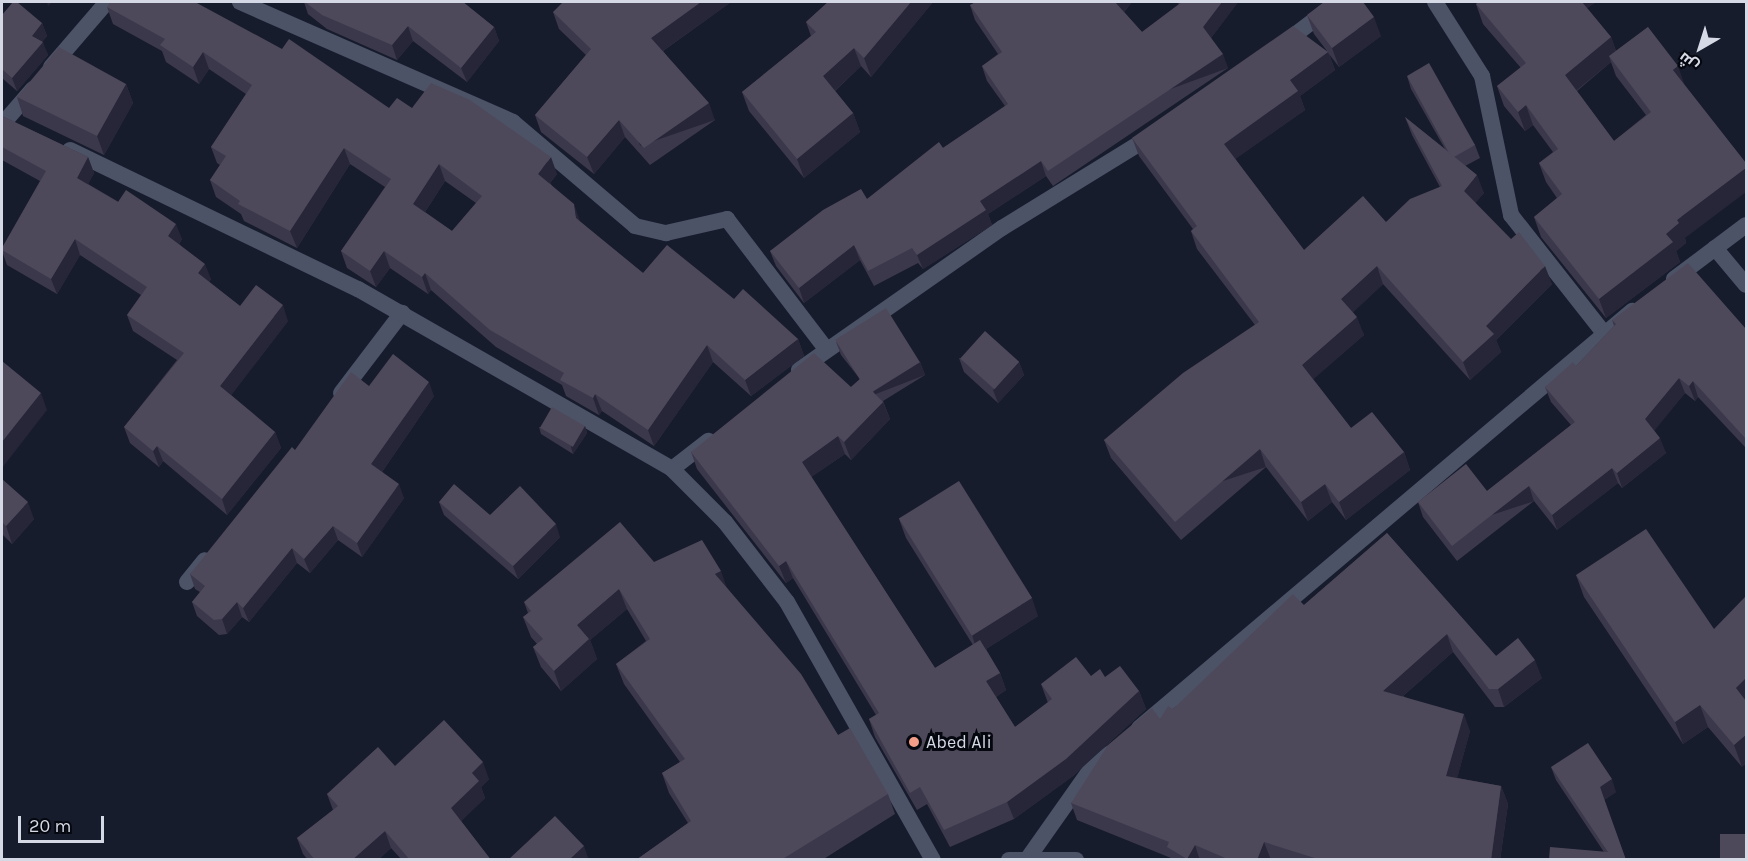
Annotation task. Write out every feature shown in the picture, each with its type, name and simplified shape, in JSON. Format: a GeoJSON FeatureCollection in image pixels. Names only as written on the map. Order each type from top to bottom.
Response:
{"type":"FeatureCollection","features":[{"type":"Feature","properties":{"kind":"street"},"geometry":{"type":"LineString","coordinates":[[27,130],[4,119],[107,2]]}},
{"type":"Feature","properties":{"kind":"street"},"geometry":{"type":"LineString","coordinates":[[240,2],[513,122],[635,226],[666,233],[727,219],[826,349]]}},
{"type":"Feature","properties":{"kind":"street"},"geometry":{"type":"LineString","coordinates":[[1268,54],[1338,2]]}},
{"type":"Feature","properties":{"kind":"street"},"geometry":{"type":"LineString","coordinates":[[1435,2],[1482,76],[1511,215],[1604,333]]}},
{"type":"Feature","properties":{"kind":"street"},"geometry":{"type":"LineString","coordinates":[[780,384],[826,349],[1002,228],[1168,125]]}},
{"type":"Feature","properties":{"kind":"street"},"geometry":{"type":"LineString","coordinates":[[48,140],[402,313],[672,469],[725,522],[787,602],[933,860]]}},
{"type":"Feature","properties":{"kind":"street"},"geometry":{"type":"LineString","coordinates":[[1028,858],[1090,770],[1604,333],[1746,225]]}},
{"type":"Feature","properties":{"kind":"street"},"geometry":{"type":"LineString","coordinates":[[1715,248],[1746,285]]}},
{"type":"Feature","properties":{"kind":"street"},"geometry":{"type":"LineString","coordinates":[[332,403],[402,313]]}},
{"type":"Feature","properties":{"kind":"street"},"geometry":{"type":"LineString","coordinates":[[672,469],[726,427]]}},
{"type":"Feature","properties":{"kind":"street"},"geometry":{"type":"LineString","coordinates":[[187,582],[217,546]]}},
{"type":"Feature","properties":{"kind":"street"},"geometry":{"type":"LineString","coordinates":[[1009,860],[1028,858],[1076,860]]}},
{"type":"Feature","properties":{"kind":"building"},"geometry":{"type":"Polygon","coordinates":[[[13,2],[17,2],[42,23],[32,36],[43,42],[12,78],[2,69],[2,15],[13,2]]]}},
{"type":"Feature","properties":{"kind":"building"},"geometry":{"type":"Polygon","coordinates":[[[110,2],[195,2],[282,49],[289,39],[389,108],[397,98],[412,108],[431,83],[470,100],[551,157],[538,174],[574,204],[576,218],[643,273],[667,245],[734,299],[743,289],[798,339],[745,380],[707,345],[648,430],[595,394],[593,398],[560,380],[564,373],[490,330],[425,273],[422,277],[384,251],[370,271],[341,251],[391,179],[344,148],[290,231],[238,204],[240,201],[210,180],[226,156],[211,147],[252,85],[203,52],[193,67],[160,45],[165,39],[107,7],[110,2]],[[439,164],[413,204],[452,231],[482,196],[439,164]]]}},
{"type":"Feature","properties":{"kind":"building"},"geometry":{"type":"Polygon","coordinates":[[[305,2],[463,2],[494,27],[461,68],[408,26],[392,45],[322,15],[305,2]]]}},
{"type":"Feature","properties":{"kind":"building"},"geometry":{"type":"Polygon","coordinates":[[[563,2],[701,2],[651,38],[709,103],[644,148],[619,120],[587,157],[535,115],[591,49],[553,12],[563,2]]]}},
{"type":"Feature","properties":{"kind":"building"},"geometry":{"type":"Polygon","coordinates":[[[828,2],[911,2],[864,58],[854,48],[823,76],[853,113],[797,159],[742,92],[816,32],[806,22],[828,2]]]}},
{"type":"Feature","properties":{"kind":"building"},"geometry":{"type":"Polygon","coordinates":[[[976,2],[1115,2],[1142,32],[1182,2],[1222,2],[1203,27],[1223,54],[1048,171],[1041,161],[980,201],[986,210],[917,255],[912,248],[868,271],[854,245],[799,288],[770,251],[823,210],[861,189],[867,199],[939,142],[943,148],[1008,104],[982,66],[1002,52],[970,5],[976,2]]]}},
{"type":"Feature","properties":{"kind":"building"},"geometry":{"type":"Polygon","coordinates":[[[1324,2],[1363,2],[1374,17],[1332,48],[1307,15],[1324,2]]]}},
{"type":"Feature","properties":{"kind":"building"},"geometry":{"type":"Polygon","coordinates":[[[1479,2],[1582,2],[1611,37],[1565,75],[1614,141],[1651,112],[1609,56],[1648,27],[1678,66],[1673,70],[1746,163],[1746,168],[1677,220],[1679,223],[1666,234],[1673,242],[1599,299],[1534,217],[1562,194],[1539,163],[1558,149],[1526,105],[1518,112],[1497,86],[1526,63],[1476,4],[1479,2]]]}},
{"type":"Feature","properties":{"kind":"building"},"geometry":{"type":"Polygon","coordinates":[[[1293,26],[1328,52],[1290,80],[1298,91],[1224,144],[1304,250],[1363,196],[1386,222],[1410,199],[1442,186],[1405,117],[1477,175],[1464,191],[1511,239],[1519,232],[1545,266],[1486,326],[1494,334],[1463,362],[1377,266],[1341,299],[1357,317],[1302,365],[1351,428],[1372,412],[1404,452],[1339,502],[1325,484],[1301,502],[1260,449],[1175,522],[1104,440],[1183,373],[1259,322],[1191,231],[1197,226],[1132,138],[1293,26]]]}},
{"type":"Feature","properties":{"kind":"building"},"geometry":{"type":"Polygon","coordinates":[[[59,47],[126,84],[97,136],[17,97],[59,47]]]}},
{"type":"Feature","properties":{"kind":"building"},"geometry":{"type":"Polygon","coordinates":[[[1429,63],[1475,145],[1454,157],[1449,153],[1407,76],[1429,63]]]}},
{"type":"Feature","properties":{"kind":"building"},"geometry":{"type":"Polygon","coordinates":[[[2,116],[88,157],[77,178],[118,202],[126,190],[176,224],[168,236],[205,264],[198,273],[240,306],[256,285],[283,305],[220,386],[275,432],[222,499],[157,446],[153,451],[124,427],[184,353],[127,315],[147,287],[75,239],[51,279],[2,250],[46,171],[2,147],[2,116]]]}},
{"type":"Feature","properties":{"kind":"building"},"geometry":{"type":"Polygon","coordinates":[[[1688,263],[1746,329],[1746,439],[1693,381],[1689,386],[1679,378],[1645,419],[1660,438],[1617,473],[1612,468],[1552,515],[1529,486],[1452,546],[1418,502],[1466,464],[1487,491],[1575,422],[1545,387],[1573,362],[1576,366],[1616,324],[1612,320],[1688,263]]]}},
{"type":"Feature","properties":{"kind":"building"},"geometry":{"type":"Polygon","coordinates":[[[886,308],[920,362],[869,394],[835,340],[886,308]]]}},
{"type":"Feature","properties":{"kind":"building"},"geometry":{"type":"Polygon","coordinates":[[[985,331],[1019,362],[994,389],[960,358],[985,331]]]}},
{"type":"Feature","properties":{"kind":"building"},"geometry":{"type":"Polygon","coordinates":[[[814,353],[851,387],[860,379],[883,402],[844,442],[838,436],[802,462],[935,668],[980,640],[1000,673],[986,681],[1015,727],[1052,699],[1041,684],[1076,657],[1091,676],[1100,669],[1105,677],[1120,666],[1139,691],[1066,759],[1007,802],[944,830],[920,787],[910,793],[869,719],[879,713],[786,561],[779,566],[691,452],[814,353]]]}},
{"type":"Feature","properties":{"kind":"building"},"geometry":{"type":"Polygon","coordinates":[[[393,354],[429,382],[371,464],[399,484],[357,543],[333,526],[304,559],[292,548],[243,608],[237,602],[222,619],[214,620],[192,602],[205,586],[190,574],[292,447],[295,450],[351,372],[369,386],[393,354]]]}},
{"type":"Feature","properties":{"kind":"building"},"geometry":{"type":"Polygon","coordinates":[[[2,361],[41,393],[2,442],[2,361]]]}},
{"type":"Feature","properties":{"kind":"building"},"geometry":{"type":"Polygon","coordinates":[[[552,407],[585,426],[573,447],[540,428],[552,407]]]}},
{"type":"Feature","properties":{"kind":"building"},"geometry":{"type":"Polygon","coordinates":[[[2,479],[28,502],[6,526],[2,522],[2,479]]]}},
{"type":"Feature","properties":{"kind":"building"},"geometry":{"type":"Polygon","coordinates":[[[959,481],[1032,598],[972,636],[899,519],[959,481]]]}},
{"type":"Feature","properties":{"kind":"building"},"geometry":{"type":"Polygon","coordinates":[[[454,484],[490,515],[520,486],[556,524],[513,566],[439,502],[454,484]]]}},
{"type":"Feature","properties":{"kind":"building"},"geometry":{"type":"Polygon","coordinates":[[[620,522],[654,562],[702,540],[721,571],[715,574],[801,674],[838,735],[850,728],[888,794],[781,860],[636,860],[691,821],[662,773],[685,759],[616,664],[650,639],[619,589],[577,625],[589,639],[554,671],[533,647],[543,639],[523,617],[531,611],[524,602],[620,522]]]}},
{"type":"Feature","properties":{"kind":"building"},"geometry":{"type":"Polygon","coordinates":[[[1646,529],[1714,629],[1746,596],[1746,678],[1736,688],[1746,701],[1746,735],[1734,745],[1700,705],[1675,722],[1576,575],[1646,529]]]}},
{"type":"Feature","properties":{"kind":"building"},"geometry":{"type":"Polygon","coordinates":[[[1387,533],[1496,656],[1518,638],[1535,660],[1498,689],[1489,689],[1447,634],[1383,691],[1464,714],[1446,776],[1501,786],[1491,860],[1321,860],[1264,842],[1257,860],[1230,860],[1195,845],[1187,859],[1167,847],[1169,842],[1071,803],[1108,745],[1152,708],[1160,719],[1168,706],[1173,709],[1293,594],[1304,605],[1387,533]]]}},
{"type":"Feature","properties":{"kind":"building"},"geometry":{"type":"Polygon","coordinates":[[[444,720],[483,762],[472,773],[479,781],[451,808],[491,860],[410,860],[385,831],[352,860],[315,860],[297,838],[338,806],[327,794],[378,747],[395,766],[444,720]]]}},
{"type":"Feature","properties":{"kind":"building"},"geometry":{"type":"Polygon","coordinates":[[[1588,743],[1612,779],[1600,787],[1626,860],[1549,860],[1550,847],[1608,852],[1551,767],[1588,743]]]}},
{"type":"Feature","properties":{"kind":"building"},"geometry":{"type":"Polygon","coordinates":[[[555,816],[584,846],[569,860],[508,860],[555,816]]]}},
{"type":"Feature","properties":{"kind":"building"},"geometry":{"type":"Polygon","coordinates":[[[1720,834],[1746,834],[1746,860],[1720,860],[1720,834]]]}},
{"type":"Feature","properties":{"kind":"place","name":"Abed Ali"},"geometry":{"type":"Point","coordinates":[914,742]}}]}
